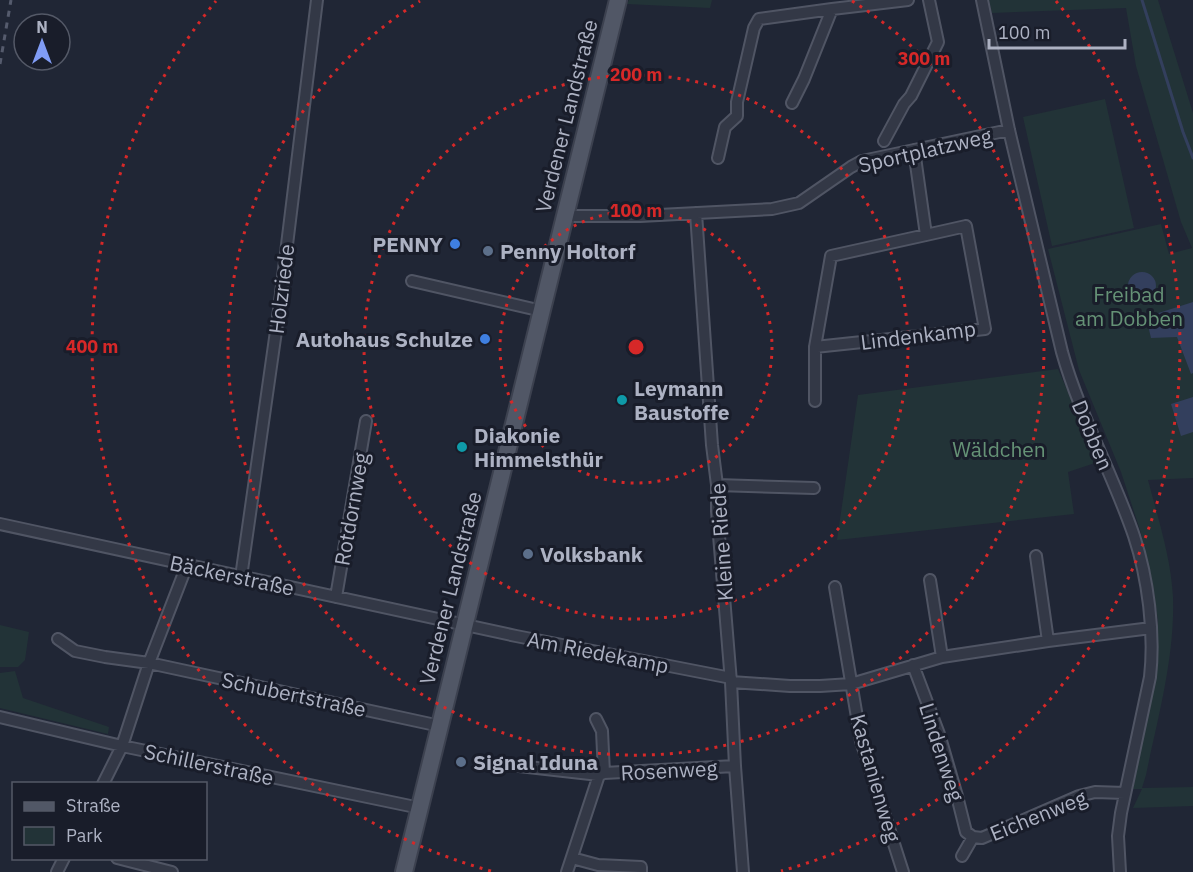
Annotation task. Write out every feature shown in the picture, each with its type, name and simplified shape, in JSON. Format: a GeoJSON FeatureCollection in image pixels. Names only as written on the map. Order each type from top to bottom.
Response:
{"type":"FeatureCollection","features":[{"type":"Feature","properties":{"kind":"main road","name":"Verdener Landstraße"},"geometry":{"type":"LineString","coordinates":[[404,872],[618,0]]}},
{"type":"Feature","properties":{"kind":"street","name":"Holzriede"},"geometry":{"type":"LineString","coordinates":[[241,578],[279,310],[317,0]]}},
{"type":"Feature","properties":{"kind":"street"},"geometry":{"type":"LineString","coordinates":[[718,158],[725,127],[737,116],[737,102],[754,28],[759,19],[828,6],[908,0]]}},
{"type":"Feature","properties":{"kind":"street"},"geometry":{"type":"LineString","coordinates":[[884,141],[904,104],[911,96],[938,42],[929,0]]}},
{"type":"Feature","properties":{"kind":"street","name":"Dobben"},"geometry":{"type":"LineString","coordinates":[[982,0],[1009,130],[1062,352],[1071,383],[1136,539],[1146,586],[1152,656],[1150,677],[1121,813],[1118,836],[1120,872]]}},
{"type":"Feature","properties":{"kind":"street"},"geometry":{"type":"LineString","coordinates":[[792,103],[804,79],[828,6]]}},
{"type":"Feature","properties":{"kind":"street","name":"Sportplatzweg"},"geometry":{"type":"LineString","coordinates":[[565,216],[640,216],[772,209],[799,203],[851,166],[862,161],[1009,130]]}},
{"type":"Feature","properties":{"kind":"street"},"geometry":{"type":"LineString","coordinates":[[914,150],[926,235]]}},
{"type":"Feature","properties":{"kind":"street","name":"Kleine Riede"},"geometry":{"type":"LineString","coordinates":[[696,213],[731,680],[742,872]]}},
{"type":"Feature","properties":{"kind":"street","name":"Lindenkamp"},"geometry":{"type":"LineString","coordinates":[[815,347],[986,329],[966,226],[831,256],[815,347],[815,401]]}},
{"type":"Feature","properties":{"kind":"street"},"geometry":{"type":"LineString","coordinates":[[412,281],[542,311]]}},
{"type":"Feature","properties":{"kind":"street","name":"Rotdornweg"},"geometry":{"type":"LineString","coordinates":[[336,597],[366,421]]}},
{"type":"Feature","properties":{"kind":"street"},"geometry":{"type":"LineString","coordinates":[[717,485],[814,488]]}},
{"type":"Feature","properties":{"kind":"street","name":"Bäckerstraße"},"geometry":{"type":"LineString","coordinates":[[0,524],[241,578],[464,624]]}},
{"type":"Feature","properties":{"kind":"street"},"geometry":{"type":"LineString","coordinates":[[1036,556],[1048,641]]}},
{"type":"Feature","properties":{"kind":"street"},"geometry":{"type":"LineString","coordinates":[[104,782],[124,747],[149,663],[187,565]]}},
{"type":"Feature","properties":{"kind":"street"},"geometry":{"type":"LineString","coordinates":[[930,580],[942,657]]}},
{"type":"Feature","properties":{"kind":"street"},"geometry":{"type":"LineString","coordinates":[[835,587],[851,684]]}},
{"type":"Feature","properties":{"kind":"street","name":"Am Riedekamp"},"geometry":{"type":"LineString","coordinates":[[464,624],[731,680],[790,686],[851,684],[942,657],[1151,628]]}},
{"type":"Feature","properties":{"kind":"street","name":"Schubertstraße"},"geometry":{"type":"LineString","coordinates":[[58,639],[75,651],[149,663],[440,726]]}},
{"type":"Feature","properties":{"kind":"street","name":"Lindenweg"},"geometry":{"type":"LineString","coordinates":[[913,665],[939,734],[966,832],[973,837]]}},
{"type":"Feature","properties":{"kind":"street","name":"Kastanienweg"},"geometry":{"type":"LineString","coordinates":[[851,684],[861,741],[903,872]]}},
{"type":"Feature","properties":{"kind":"street","name":"Schillerstraße"},"geometry":{"type":"LineString","coordinates":[[0,717],[124,747],[420,808]]}},
{"type":"Feature","properties":{"kind":"street","name":"Rosenweg"},"geometry":{"type":"LineString","coordinates":[[567,872],[601,774],[602,731],[596,719]]}},
{"type":"Feature","properties":{"kind":"street","name":"Rosenweg"},"geometry":{"type":"LineString","coordinates":[[519,766],[601,774],[735,766]]}},
{"type":"Feature","properties":{"kind":"street","name":"Eichenweg"},"geometry":{"type":"LineString","coordinates":[[962,856],[973,837],[982,838],[1060,803],[1095,792],[1125,793]]}},
{"type":"Feature","properties":{"kind":"street"},"geometry":{"type":"LineString","coordinates":[[572,858],[598,866],[641,867],[641,872]]}},
{"type":"Feature","properties":{"kind":"street"},"geometry":{"type":"LineString","coordinates":[[125,860],[172,872]]}},
{"type":"Feature","properties":{"kind":"green space"},"geometry":{"type":"Polygon","coordinates":[[[629,0],[712,0],[710,8],[627,4],[629,0]]]}},
{"type":"Feature","properties":{"kind":"green space","name":"Freibad am Dobben"},"geometry":{"type":"Polygon","coordinates":[[[989,0],[1158,0],[1193,113],[1193,478],[1148,480],[1170,568],[1173,619],[1165,687],[1142,788],[1193,787],[1193,806],[1133,808],[1142,789],[1133,789],[1155,676],[1158,621],[1153,585],[1141,533],[1121,472],[1079,370],[1048,249],[1161,224],[1169,254],[1192,248],[1181,222],[1136,66],[1126,8],[992,13],[989,0]]]}},
{"type":"Feature","properties":{"kind":"green space"},"geometry":{"type":"Polygon","coordinates":[[[1105,99],[1134,228],[1052,246],[1023,117],[1105,99]]]}},
{"type":"Feature","properties":{"kind":"green space","name":"Wäldchen"},"geometry":{"type":"Polygon","coordinates":[[[1058,369],[1098,462],[1068,472],[1074,514],[837,540],[858,395],[1058,369]]]}},
{"type":"Feature","properties":{"kind":"green space"},"geometry":{"type":"Polygon","coordinates":[[[0,625],[29,632],[25,660],[18,667],[0,667],[0,625]]]}},
{"type":"Feature","properties":{"kind":"green space"},"geometry":{"type":"Polygon","coordinates":[[[15,671],[23,698],[109,727],[108,734],[0,708],[0,673],[15,671]]]}},
{"type":"Feature","properties":{"kind":"water"},"geometry":{"type":"Polygon","coordinates":[[[1142,272],[1152,276],[1156,286],[1152,296],[1142,300],[1132,296],[1128,286],[1132,276],[1142,272]]]}},
{"type":"Feature","properties":{"kind":"water"},"geometry":{"type":"Polygon","coordinates":[[[1193,302],[1193,373],[1191,374],[1177,337],[1151,338],[1146,317],[1193,302]]]}},
{"type":"Feature","properties":{"kind":"water"},"geometry":{"type":"Polygon","coordinates":[[[1193,397],[1193,432],[1181,436],[1171,404],[1193,397]]]}},
{"type":"Feature","properties":{"kind":"waterway"},"geometry":{"type":"LineString","coordinates":[[1142,0],[1193,158]]}},
{"type":"Feature","properties":{"kind":"railway"},"geometry":{"type":"LineString","coordinates":[[0,64],[11,0]]}},
{"type":"Feature","properties":{"kind":"place","name":"PENNY"},"geometry":{"type":"Point","coordinates":[455,244]}},
{"type":"Feature","properties":{"kind":"place","name":"Penny Holtorf"},"geometry":{"type":"Point","coordinates":[488,251]}},
{"type":"Feature","properties":{"kind":"place","name":"Autohaus Schulze"},"geometry":{"type":"Point","coordinates":[485,339]}},
{"type":"Feature","properties":{"kind":"place","name":"Leymann Baustoffe"},"geometry":{"type":"Point","coordinates":[622,400]}},
{"type":"Feature","properties":{"kind":"place","name":"Diakonie Himmelsthür"},"geometry":{"type":"Point","coordinates":[462,447]}},
{"type":"Feature","properties":{"kind":"place","name":"Volksbank"},"geometry":{"type":"Point","coordinates":[528,554]}},
{"type":"Feature","properties":{"kind":"place","name":"Signal Iduna"},"geometry":{"type":"Point","coordinates":[461,762]}}]}
